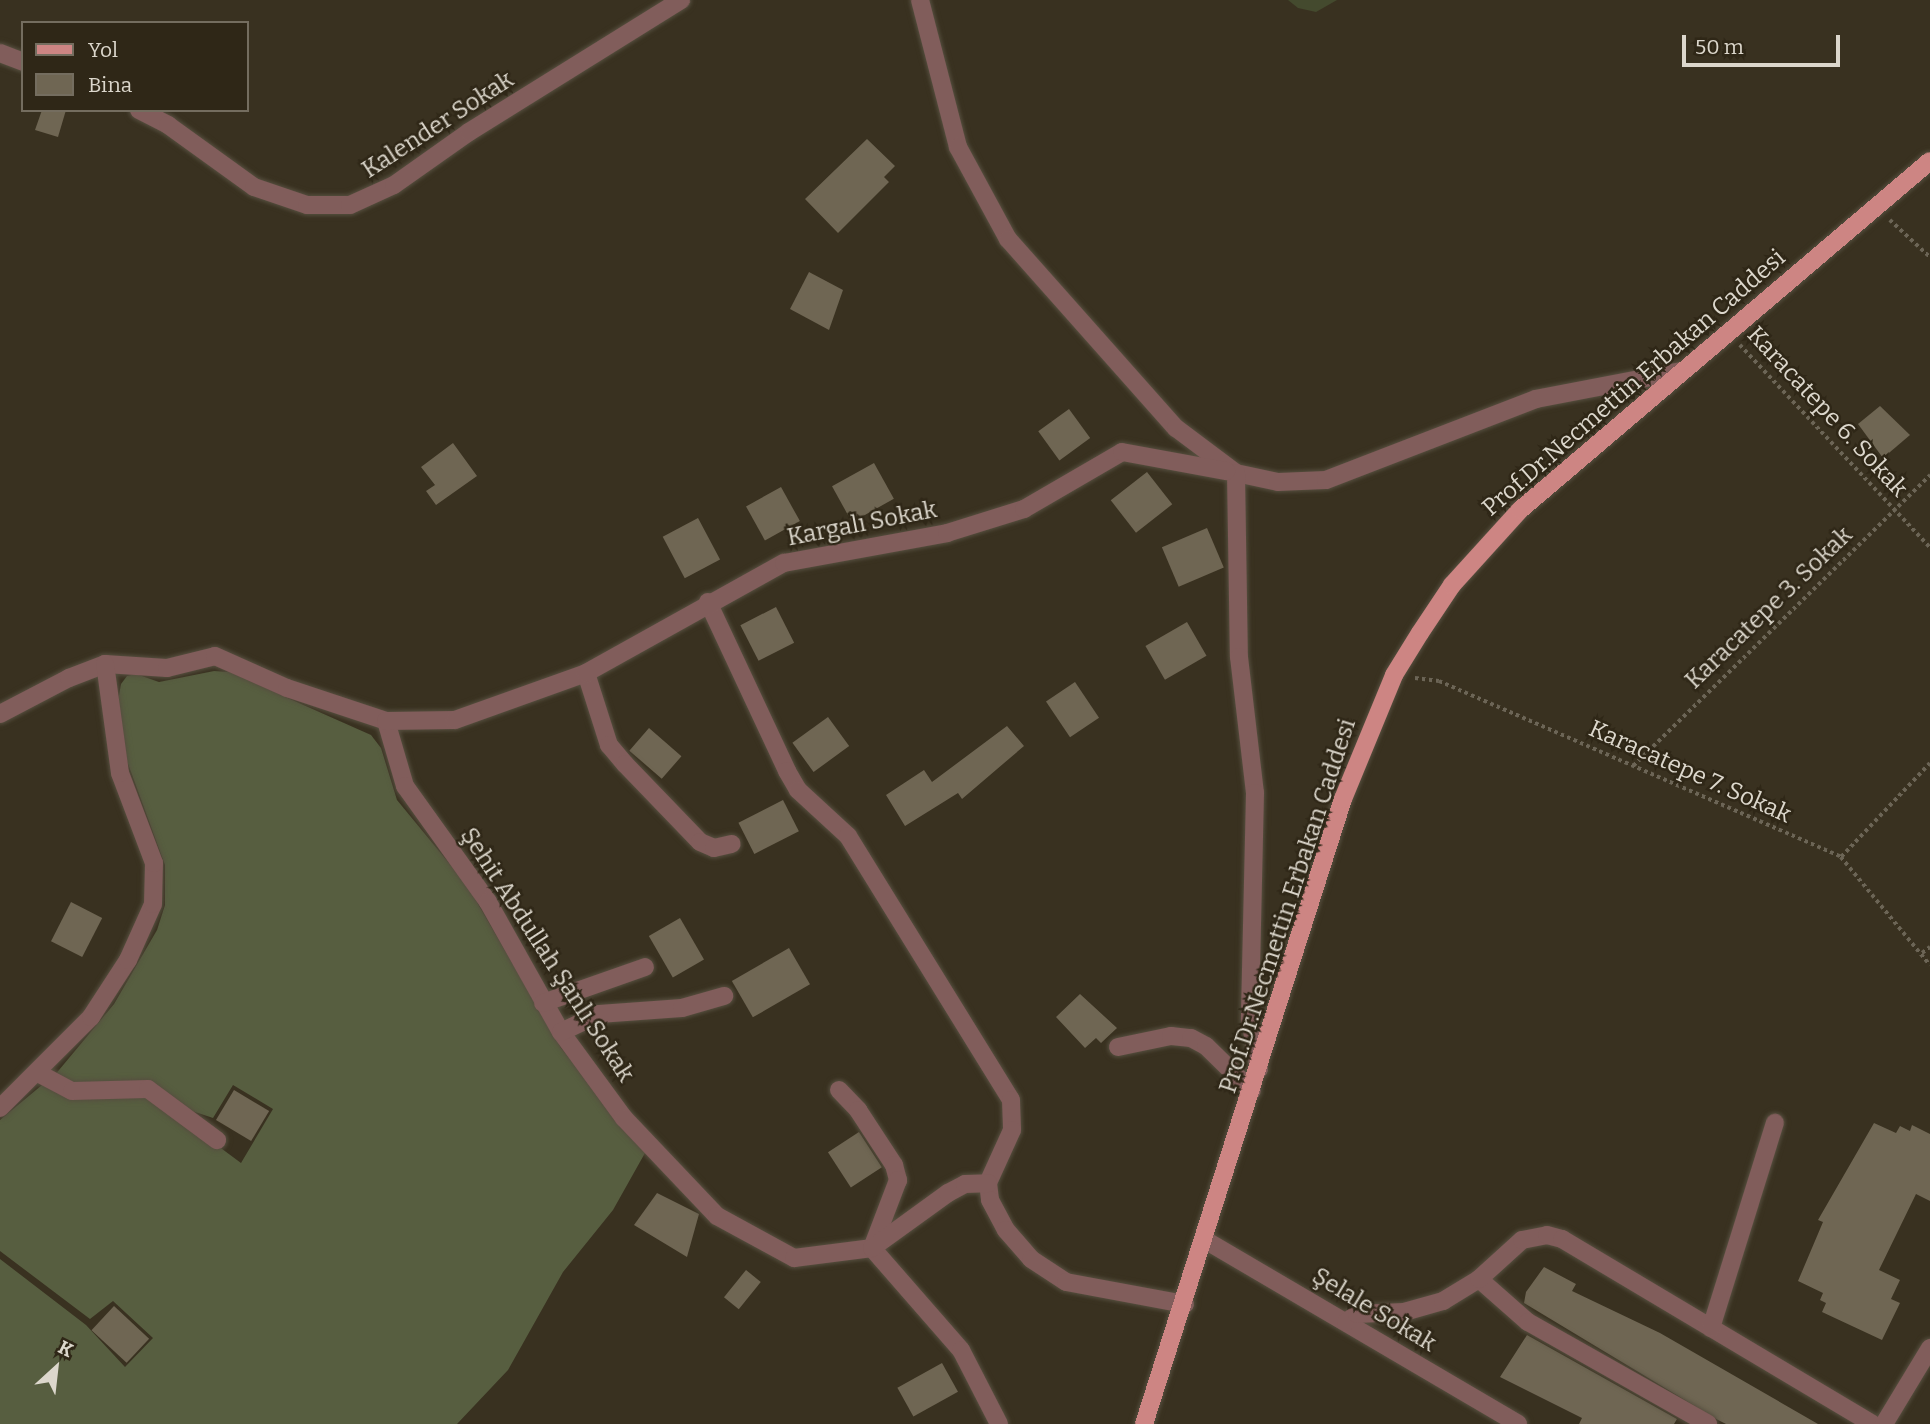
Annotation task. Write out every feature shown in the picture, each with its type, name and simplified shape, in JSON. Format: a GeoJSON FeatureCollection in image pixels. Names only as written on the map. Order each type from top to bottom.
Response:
{"type":"FeatureCollection","features":[{"type":"Feature","properties":{"kind":"main road","name":"Prof.Dr.Necmettin Erbakan Caddesi"},"geometry":{"type":"LineString","coordinates":[[1144,1424],[1185,1304],[1343,799],[1394,675],[1452,585],[1520,510],[1930,161]]}},
{"type":"Feature","properties":{"kind":"street","name":"Kalender Sokak"},"geometry":{"type":"LineString","coordinates":[[143,112],[168,125],[254,187],[307,205],[350,205],[394,185],[480,125],[681,0]]}},
{"type":"Feature","properties":{"kind":"street"},"geometry":{"type":"LineString","coordinates":[[920,0],[958,147],[1008,239],[1176,428],[1236,473],[1240,657],[1255,793],[1250,1020],[1259,1069]]}},
{"type":"Feature","properties":{"kind":"street"},"geometry":{"type":"LineString","coordinates":[[0,53],[21,61]]}},
{"type":"Feature","properties":{"kind":"street","name":"Kargalı Sokak"},"geometry":{"type":"LineString","coordinates":[[386,721],[455,720],[586,673],[708,602],[784,563],[947,533],[1024,509],[1122,452],[1278,482],[1326,480],[1536,399],[1681,372]]}},
{"type":"Feature","properties":{"kind":"street"},"geometry":{"type":"LineString","coordinates":[[708,602],[787,771],[799,790],[848,836],[1011,1100],[1012,1130],[988,1183],[990,1200],[1006,1230],[1050,1275],[1066,1282],[1185,1304]]}},
{"type":"Feature","properties":{"kind":"street"},"geometry":{"type":"LineString","coordinates":[[0,714],[69,678],[106,664],[167,667],[215,656],[287,688],[386,721]]}},
{"type":"Feature","properties":{"kind":"street"},"geometry":{"type":"LineString","coordinates":[[0,1108],[38,1073],[113,986],[153,904],[154,863],[120,773],[106,664]]}},
{"type":"Feature","properties":{"kind":"street"},"geometry":{"type":"LineString","coordinates":[[586,673],[609,745],[625,764],[700,842],[714,848],[732,844]]}},
{"type":"Feature","properties":{"kind":"street","name":"Şehit Abdullah Şanlı Sokak"},"geometry":{"type":"LineString","coordinates":[[386,721],[405,786],[488,902],[543,1003],[624,1118],[718,1216],[794,1258],[872,1248]]}},
{"type":"Feature","properties":{"kind":"street"},"geometry":{"type":"LineString","coordinates":[[543,1003],[645,967]]}},
{"type":"Feature","properties":{"kind":"street"},"geometry":{"type":"LineString","coordinates":[[561,1031],[599,1014],[682,1008],[724,996]]}},
{"type":"Feature","properties":{"kind":"street"},"geometry":{"type":"LineString","coordinates":[[1118,1046],[1171,1037],[1191,1038],[1206,1046],[1252,1091]]}},
{"type":"Feature","properties":{"kind":"street"},"geometry":{"type":"LineString","coordinates":[[38,1073],[72,1091],[148,1089],[217,1140]]}},
{"type":"Feature","properties":{"kind":"street"},"geometry":{"type":"LineString","coordinates":[[839,1090],[858,1110],[894,1165],[898,1180],[872,1248]]}},
{"type":"Feature","properties":{"kind":"street"},"geometry":{"type":"LineString","coordinates":[[1711,1328],[1775,1123]]}},
{"type":"Feature","properties":{"kind":"street"},"geometry":{"type":"LineString","coordinates":[[872,1248],[948,1192],[965,1184],[988,1183]]}},
{"type":"Feature","properties":{"kind":"street"},"geometry":{"type":"LineString","coordinates":[[1346,1322],[1357,1314],[1424,1308],[1479,1279],[1522,1240],[1555,1236],[1872,1424]]}},
{"type":"Feature","properties":{"kind":"street","name":"Şelale Sokak"},"geometry":{"type":"LineString","coordinates":[[1205,1240],[1518,1424]]}},
{"type":"Feature","properties":{"kind":"street"},"geometry":{"type":"LineString","coordinates":[[872,1248],[961,1350],[999,1424]]}},
{"type":"Feature","properties":{"kind":"street"},"geometry":{"type":"LineString","coordinates":[[1479,1279],[1528,1322],[1708,1424]]}},
{"type":"Feature","properties":{"kind":"street"},"geometry":{"type":"LineString","coordinates":[[1884,1424],[1930,1348]]}},
{"type":"Feature","properties":{"kind":"path"},"geometry":{"type":"LineString","coordinates":[[1876,207],[1930,257]]}},
{"type":"Feature","properties":{"kind":"path","name":"Karacatepe 6. Sokak"},"geometry":{"type":"LineString","coordinates":[[1727,332],[1930,547]]}},
{"type":"Feature","properties":{"kind":"path","name":"Karacatepe 3. Sokak"},"geometry":{"type":"LineString","coordinates":[[1633,766],[1930,475]]}},
{"type":"Feature","properties":{"kind":"path","name":"Karacatepe 7. Sokak"},"geometry":{"type":"LineString","coordinates":[[1394,675],[1439,681],[1841,857],[1930,965]]}},
{"type":"Feature","properties":{"kind":"path"},"geometry":{"type":"LineString","coordinates":[[1841,857],[1930,763]]}},
{"type":"Feature","properties":{"kind":"path"},"geometry":{"type":"LineString","coordinates":[[1922,953],[1930,947]]}},
{"type":"Feature","properties":{"kind":"green space"},"geometry":{"type":"Polygon","coordinates":[[[1288,0],[1337,0],[1316,12],[1298,8],[1288,0]]]}},
{"type":"Feature","properties":{"kind":"green space"},"geometry":{"type":"Polygon","coordinates":[[[214,671],[229,672],[371,735],[381,748],[397,800],[467,885],[561,1048],[645,1153],[613,1210],[563,1272],[508,1370],[457,1424],[0,1424],[0,1259],[86,1325],[125,1367],[153,1338],[113,1301],[90,1319],[0,1251],[0,1120],[42,1085],[79,1096],[148,1094],[241,1163],[273,1109],[233,1085],[213,1118],[192,1111],[147,1082],[84,1088],[65,1085],[54,1076],[114,1004],[157,930],[165,905],[165,865],[124,753],[118,701],[121,684],[127,676],[136,674],[159,682],[214,671]]]}},
{"type":"Feature","properties":{"kind":"building"},"geometry":{"type":"Polygon","coordinates":[[[41,112],[65,112],[58,137],[35,130],[41,112]]]}},
{"type":"Feature","properties":{"kind":"building"},"geometry":{"type":"Polygon","coordinates":[[[867,139],[895,166],[884,177],[889,182],[838,233],[805,199],[867,139]]]}},
{"type":"Feature","properties":{"kind":"building"},"geometry":{"type":"Polygon","coordinates":[[[809,272],[843,290],[829,330],[790,309],[809,272]]]}},
{"type":"Feature","properties":{"kind":"building"},"geometry":{"type":"Polygon","coordinates":[[[1880,406],[1910,435],[1883,458],[1858,424],[1880,406]]]}},
{"type":"Feature","properties":{"kind":"building"},"geometry":{"type":"Polygon","coordinates":[[[1069,409],[1090,438],[1059,460],[1038,431],[1069,409]]]}},
{"type":"Feature","properties":{"kind":"building"},"geometry":{"type":"Polygon","coordinates":[[[453,443],[477,476],[436,505],[426,491],[435,485],[421,467],[453,443]]]}},
{"type":"Feature","properties":{"kind":"building"},"geometry":{"type":"Polygon","coordinates":[[[874,463],[894,499],[852,522],[832,486],[874,463]]]}},
{"type":"Feature","properties":{"kind":"building"},"geometry":{"type":"Polygon","coordinates":[[[1147,472],[1172,504],[1136,533],[1111,500],[1147,472]]]}},
{"type":"Feature","properties":{"kind":"building"},"geometry":{"type":"Polygon","coordinates":[[[781,487],[800,521],[765,541],[746,506],[781,487]]]}},
{"type":"Feature","properties":{"kind":"building"},"geometry":{"type":"Polygon","coordinates":[[[698,518],[720,559],[685,578],[663,537],[698,518]]]}},
{"type":"Feature","properties":{"kind":"building"},"geometry":{"type":"Polygon","coordinates":[[[1207,528],[1224,568],[1179,587],[1162,547],[1207,528]]]}},
{"type":"Feature","properties":{"kind":"building"},"geometry":{"type":"Polygon","coordinates":[[[776,607],[794,643],[759,661],[740,625],[776,607]]]}},
{"type":"Feature","properties":{"kind":"building"},"geometry":{"type":"Polygon","coordinates":[[[1187,622],[1206,656],[1165,680],[1145,646],[1187,622]]]}},
{"type":"Feature","properties":{"kind":"building"},"geometry":{"type":"Polygon","coordinates":[[[1075,682],[1099,718],[1070,737],[1046,702],[1075,682]]]}},
{"type":"Feature","properties":{"kind":"building"},"geometry":{"type":"Polygon","coordinates":[[[828,717],[849,746],[814,772],[792,743],[828,717]]]}},
{"type":"Feature","properties":{"kind":"building"},"geometry":{"type":"Polygon","coordinates":[[[1007,726],[1024,746],[962,799],[958,793],[905,826],[886,795],[924,770],[932,782],[1007,726]]]}},
{"type":"Feature","properties":{"kind":"building"},"geometry":{"type":"Polygon","coordinates":[[[649,728],[681,756],[662,779],[629,751],[649,728]]]}},
{"type":"Feature","properties":{"kind":"building"},"geometry":{"type":"Polygon","coordinates":[[[783,800],[799,831],[754,854],[738,823],[783,800]]]}},
{"type":"Feature","properties":{"kind":"building"},"geometry":{"type":"Polygon","coordinates":[[[71,902],[102,918],[82,957],[51,941],[71,902]]]}},
{"type":"Feature","properties":{"kind":"building"},"geometry":{"type":"Polygon","coordinates":[[[680,918],[704,960],[673,978],[649,936],[680,918]]]}},
{"type":"Feature","properties":{"kind":"building"},"geometry":{"type":"Polygon","coordinates":[[[789,948],[810,984],[753,1017],[732,981],[789,948]]]}},
{"type":"Feature","properties":{"kind":"building"},"geometry":{"type":"Polygon","coordinates":[[[1080,994],[1117,1028],[1101,1043],[1096,1038],[1085,1048],[1056,1017],[1080,994]]]}},
{"type":"Feature","properties":{"kind":"building"},"geometry":{"type":"Polygon","coordinates":[[[234,1090],[269,1111],[251,1141],[216,1120],[234,1090]]]}},
{"type":"Feature","properties":{"kind":"building"},"geometry":{"type":"Polygon","coordinates":[[[1874,1123],[1896,1133],[1900,1126],[1910,1131],[1912,1125],[1930,1134],[1930,1201],[1916,1194],[1879,1270],[1900,1280],[1891,1299],[1900,1303],[1882,1340],[1822,1312],[1826,1303],[1820,1300],[1823,1293],[1798,1281],[1823,1222],[1818,1220],[1874,1123]]]}},
{"type":"Feature","properties":{"kind":"building"},"geometry":{"type":"Polygon","coordinates":[[[859,1132],[882,1167],[851,1187],[828,1152],[859,1132]]]}},
{"type":"Feature","properties":{"kind":"building"},"geometry":{"type":"Polygon","coordinates":[[[657,1193],[699,1214],[687,1257],[634,1225],[657,1193]]]}},
{"type":"Feature","properties":{"kind":"building"},"geometry":{"type":"Polygon","coordinates":[[[1544,1267],[1576,1284],[1572,1291],[1660,1333],[1818,1424],[1726,1424],[1718,1420],[1524,1303],[1526,1292],[1544,1267]]]}},
{"type":"Feature","properties":{"kind":"building"},"geometry":{"type":"Polygon","coordinates":[[[746,1270],[761,1282],[739,1309],[724,1297],[746,1270]]]}},
{"type":"Feature","properties":{"kind":"building"},"geometry":{"type":"Polygon","coordinates":[[[114,1306],[149,1339],[127,1363],[91,1330],[114,1306]]]}},
{"type":"Feature","properties":{"kind":"building"},"geometry":{"type":"Polygon","coordinates":[[[1527,1335],[1677,1419],[1674,1424],[1579,1424],[1582,1418],[1500,1377],[1527,1335]]]}},
{"type":"Feature","properties":{"kind":"building"},"geometry":{"type":"Polygon","coordinates":[[[942,1363],[958,1392],[913,1417],[897,1388],[942,1363]]]}}]}
